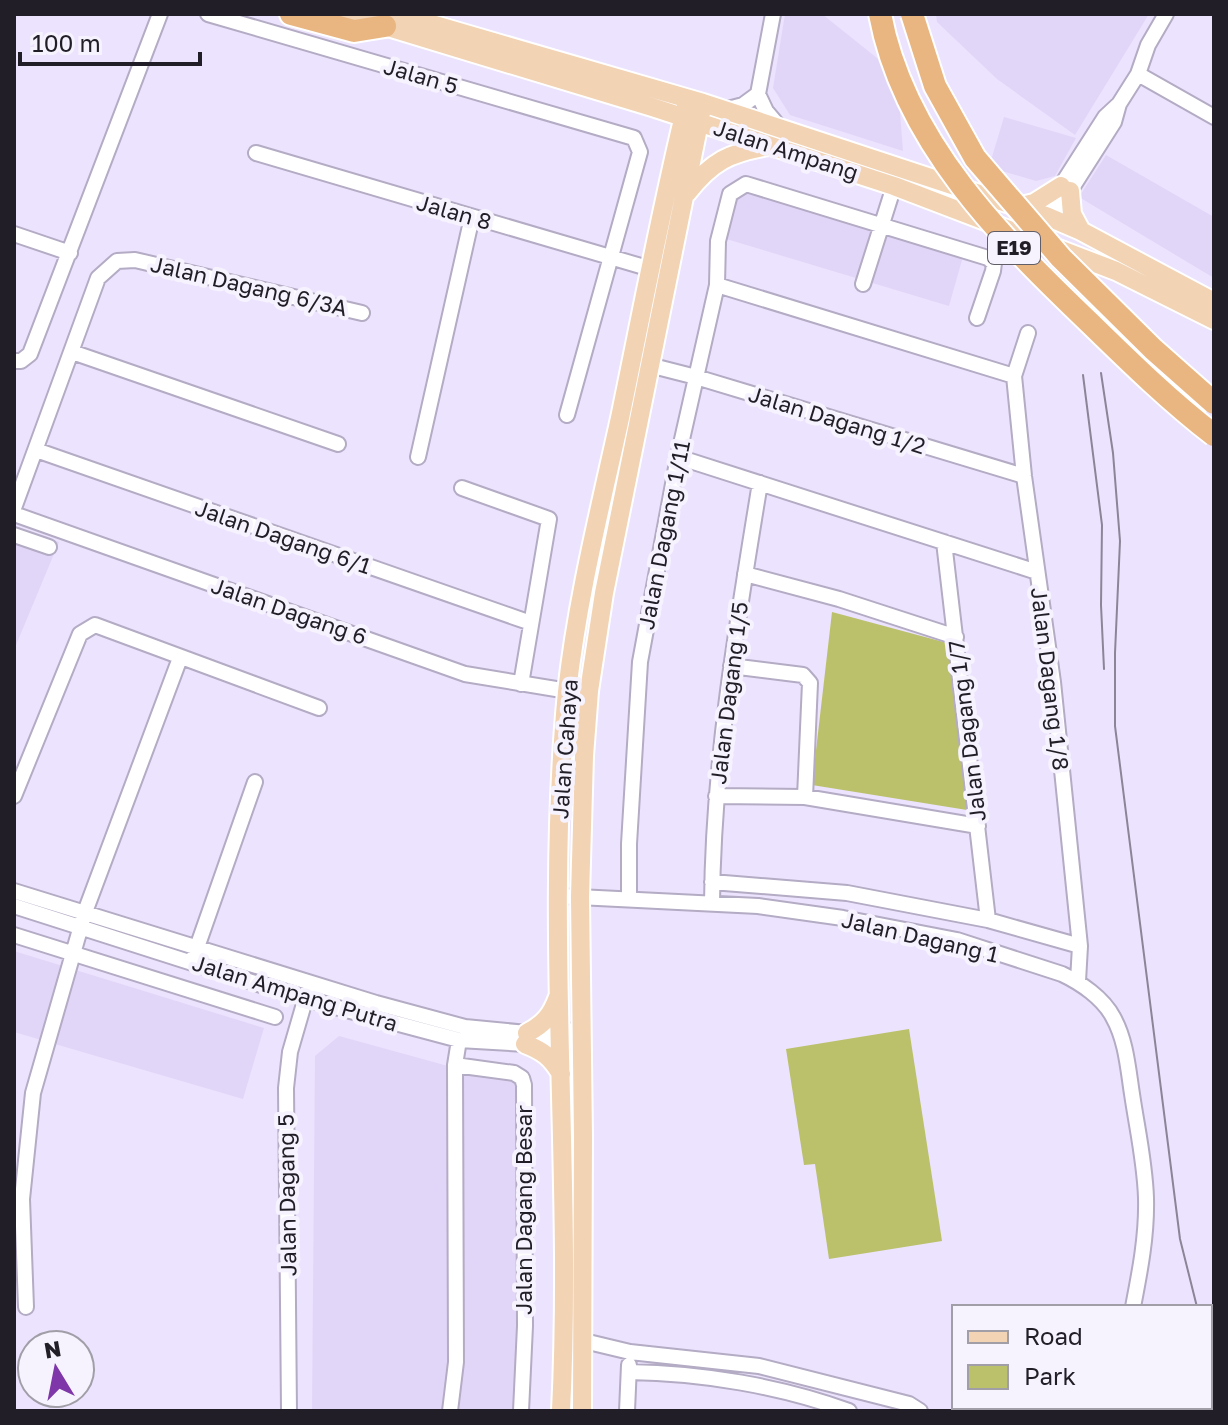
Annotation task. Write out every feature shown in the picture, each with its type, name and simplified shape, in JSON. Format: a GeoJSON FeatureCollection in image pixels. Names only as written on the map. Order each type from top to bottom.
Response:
{"type":"FeatureCollection","features":[{"type":"Feature","properties":{"kind":"highway"},"geometry":{"type":"LineString","coordinates":[[291,14],[354,31],[381,19]]}},
{"type":"Feature","properties":{"kind":"highway","name":"E19"},"geometry":{"type":"LineString","coordinates":[[880,14],[886,43],[911,104],[951,172],[1025,261],[1121,353],[1214,435]]}},
{"type":"Feature","properties":{"kind":"highway","name":"E19"},"geometry":{"type":"LineString","coordinates":[[912,14],[935,86],[975,158],[1061,258],[1153,349],[1214,403]]}},
{"type":"Feature","properties":{"kind":"main road","name":"Jalan Ampang"},"geometry":{"type":"LineString","coordinates":[[345,14],[381,19],[1046,216],[1081,231],[1214,302]]}},
{"type":"Feature","properties":{"kind":"main road","name":"Jalan Ampang"},"geometry":{"type":"LineString","coordinates":[[381,19],[652,107],[723,110],[777,138],[1143,283],[1214,320]]}},
{"type":"Feature","properties":{"kind":"main road"},"geometry":{"type":"LineString","coordinates":[[652,107],[669,133],[676,154]]}},
{"type":"Feature","properties":{"kind":"main road","name":"Jalan Cahaya"},"geometry":{"type":"LineString","coordinates":[[561,1411],[564,1356],[558,896],[560,799],[568,691],[581,601],[651,269],[676,154],[694,110]]}},
{"type":"Feature","properties":{"kind":"main road","name":"Jalan Cahaya"},"geometry":{"type":"LineString","coordinates":[[582,1411],[580,897],[589,691],[604,593],[684,197],[694,110]]}},
{"type":"Feature","properties":{"kind":"main road"},"geometry":{"type":"LineString","coordinates":[[684,197],[712,164],[777,138]]}},
{"type":"Feature","properties":{"kind":"main road"},"geometry":{"type":"LineString","coordinates":[[1017,207],[1034,203],[1066,188],[1072,214],[1081,231]]}},
{"type":"Feature","properties":{"kind":"main road"},"geometry":{"type":"LineString","coordinates":[[950,206],[984,206],[1032,223],[1046,216],[1046,232],[1057,248]]}},
{"type":"Feature","properties":{"kind":"main road"},"geometry":{"type":"LineString","coordinates":[[559,993],[552,1013],[526,1038],[553,1060],[561,1074]]}},
{"type":"Feature","properties":{"kind":"street"},"geometry":{"type":"LineString","coordinates":[[18,361],[30,354],[160,14]]}},
{"type":"Feature","properties":{"kind":"street","name":"Jalan 5"},"geometry":{"type":"LineString","coordinates":[[208,14],[634,138],[640,152],[611,258]]}},
{"type":"Feature","properties":{"kind":"street"},"geometry":{"type":"LineString","coordinates":[[773,14],[758,94],[777,138]]}},
{"type":"Feature","properties":{"kind":"street"},"geometry":{"type":"LineString","coordinates":[[1046,216],[1048,206],[1066,188],[1114,122],[1119,104],[1138,74],[1148,45],[1166,14]]}},
{"type":"Feature","properties":{"kind":"street"},"geometry":{"type":"LineString","coordinates":[[1138,74],[1214,117]]}},
{"type":"Feature","properties":{"kind":"street"},"geometry":{"type":"LineString","coordinates":[[723,110],[743,105],[758,94]]}},
{"type":"Feature","properties":{"kind":"street","name":"Jalan 8"},"geometry":{"type":"LineString","coordinates":[[256,153],[651,269]]}},
{"type":"Feature","properties":{"kind":"street","name":"Jalan Dagang 1/11"},"geometry":{"type":"LineString","coordinates":[[629,899],[629,844],[640,662],[678,457],[717,285],[718,241],[730,194],[746,184],[881,225]]}},
{"type":"Feature","properties":{"kind":"street"},"geometry":{"type":"LineString","coordinates":[[863,284],[894,186]]}},
{"type":"Feature","properties":{"kind":"street"},"geometry":{"type":"LineString","coordinates":[[418,457],[472,217]]}},
{"type":"Feature","properties":{"kind":"street"},"geometry":{"type":"LineString","coordinates":[[881,225],[968,251],[994,263],[977,318]]}},
{"type":"Feature","properties":{"kind":"street"},"geometry":{"type":"LineString","coordinates":[[14,234],[70,253]]}},
{"type":"Feature","properties":{"kind":"street"},"geometry":{"type":"LineString","coordinates":[[567,415],[611,258]]}},
{"type":"Feature","properties":{"kind":"street","name":"Jalan Dagang 6/3A"},"geometry":{"type":"LineString","coordinates":[[14,508],[98,278],[117,261],[135,260],[362,313]]}},
{"type":"Feature","properties":{"kind":"street"},"geometry":{"type":"LineString","coordinates":[[717,285],[1014,376],[1028,333]]}},
{"type":"Feature","properties":{"kind":"street"},"geometry":{"type":"LineString","coordinates":[[72,352],[338,444]]}},
{"type":"Feature","properties":{"kind":"street","name":"Jalan Dagang 1/2"},"geometry":{"type":"LineString","coordinates":[[649,365],[1024,476]]}},
{"type":"Feature","properties":{"kind":"street","name":"Jalan Dagang 1/8"},"geometry":{"type":"LineString","coordinates":[[1014,376],[1024,476],[1053,682],[1080,946],[1078,981]]}},
{"type":"Feature","properties":{"kind":"street"},"geometry":{"type":"LineString","coordinates":[[1175,395],[1214,427]]}},
{"type":"Feature","properties":{"kind":"street","name":"Jalan Dagang 6/1"},"geometry":{"type":"LineString","coordinates":[[36,450],[531,623]]}},
{"type":"Feature","properties":{"kind":"street"},"geometry":{"type":"LineString","coordinates":[[678,457],[1037,572]]}},
{"type":"Feature","properties":{"kind":"street","name":"Jalan Dagang 1/5"},"geometry":{"type":"LineString","coordinates":[[712,904],[723,714],[760,483]]}},
{"type":"Feature","properties":{"kind":"street"},"geometry":{"type":"LineString","coordinates":[[462,488],[549,519],[521,684]]}},
{"type":"Feature","properties":{"kind":"street","name":"Jalan Dagang 6"},"geometry":{"type":"LineString","coordinates":[[14,514],[465,674],[568,691]]}},
{"type":"Feature","properties":{"kind":"street"},"geometry":{"type":"LineString","coordinates":[[14,535],[49,547]]}},
{"type":"Feature","properties":{"kind":"street","name":"Jalan Dagang 1/7"},"geometry":{"type":"LineString","coordinates":[[944,542],[988,920]]}},
{"type":"Feature","properties":{"kind":"street"},"geometry":{"type":"LineString","coordinates":[[745,574],[839,599],[956,637]]}},
{"type":"Feature","properties":{"kind":"street"},"geometry":{"type":"LineString","coordinates":[[14,796],[80,634],[95,625],[319,708]]}},
{"type":"Feature","properties":{"kind":"street"},"geometry":{"type":"LineString","coordinates":[[26,1307],[18,1255],[22,1199],[20,1145],[83,919],[180,658]]}},
{"type":"Feature","properties":{"kind":"street"},"geometry":{"type":"LineString","coordinates":[[731,666],[803,675],[810,683],[805,797]]}},
{"type":"Feature","properties":{"kind":"street"},"geometry":{"type":"LineString","coordinates":[[194,955],[255,782]]}},
{"type":"Feature","properties":{"kind":"street"},"geometry":{"type":"LineString","coordinates":[[716,796],[805,797],[978,826]]}},
{"type":"Feature","properties":{"kind":"street"},"geometry":{"type":"LineString","coordinates":[[712,882],[847,893],[988,920],[1080,946]]}},
{"type":"Feature","properties":{"kind":"street","name":"Jalan Ampang Putra"},"geometry":{"type":"LineString","coordinates":[[14,891],[83,919],[194,955],[305,999],[459,1040],[582,1036]]}},
{"type":"Feature","properties":{"kind":"street","name":"Jalan Dagang 1"},"geometry":{"type":"LineString","coordinates":[[558,896],[758,906],[829,916],[957,940],[1078,981],[1113,1015],[1129,1074],[1146,1196],[1144,1255],[1133,1305]]}},
{"type":"Feature","properties":{"kind":"street","name":"Jalan Ampang Putra"},"geometry":{"type":"LineString","coordinates":[[14,906],[83,919]]}},
{"type":"Feature","properties":{"kind":"street"},"geometry":{"type":"LineString","coordinates":[[14,935],[275,1017]]}},
{"type":"Feature","properties":{"kind":"street","name":"Jalan Ampang Putra"},"geometry":{"type":"LineString","coordinates":[[194,955],[310,983],[465,1027],[526,1038]]}},
{"type":"Feature","properties":{"kind":"street","name":"Jalan Dagang 5"},"geometry":{"type":"LineString","coordinates":[[289,1411],[286,1088],[290,1052],[310,983]]}},
{"type":"Feature","properties":{"kind":"street"},"geometry":{"type":"LineString","coordinates":[[450,1411],[456,1362],[455,1065],[459,1040]]}},
{"type":"Feature","properties":{"kind":"street","name":"Jalan Dagang Besar"},"geometry":{"type":"LineString","coordinates":[[455,1065],[514,1073],[522,1078],[524,1085],[525,1326],[521,1411]]}},
{"type":"Feature","properties":{"kind":"street"},"geometry":{"type":"LineString","coordinates":[[584,1341],[630,1352],[759,1366],[912,1409]]}},
{"type":"Feature","properties":{"kind":"street"},"geometry":{"type":"LineString","coordinates":[[627,1411],[630,1352]]}},
{"type":"Feature","properties":{"kind":"street"},"geometry":{"type":"LineString","coordinates":[[629,1372],[667,1372],[702,1377],[772,1390],[849,1411]]}},
{"type":"Feature","properties":{"kind":"shaded area"},"geometry":{"type":"Polygon","coordinates":[[[785,14],[822,14],[897,74],[903,151],[790,115],[773,88],[785,14]]]}},
{"type":"Feature","properties":{"kind":"shaded area"},"geometry":{"type":"Polygon","coordinates":[[[936,14],[1149,14],[1075,135],[997,79],[937,22],[936,14]]]}},
{"type":"Feature","properties":{"kind":"shaded area"},"geometry":{"type":"Polygon","coordinates":[[[1004,117],[1076,138],[1055,176],[1036,181],[989,167],[1004,117]]]}},
{"type":"Feature","properties":{"kind":"shaded area"},"geometry":{"type":"Polygon","coordinates":[[[1106,155],[1214,217],[1214,278],[1079,197],[1106,155]]]}},
{"type":"Feature","properties":{"kind":"shaded area"},"geometry":{"type":"Polygon","coordinates":[[[746,189],[964,253],[949,306],[723,238],[734,197],[746,189]]]}},
{"type":"Feature","properties":{"kind":"shaded area"},"geometry":{"type":"Polygon","coordinates":[[[14,526],[59,542],[14,650],[14,526]]]}},
{"type":"Feature","properties":{"kind":"shaded area"},"geometry":{"type":"Polygon","coordinates":[[[14,951],[264,1028],[243,1099],[14,1032],[14,951]]]}},
{"type":"Feature","properties":{"kind":"shaded area"},"geometry":{"type":"Polygon","coordinates":[[[339,1036],[459,1069],[519,1081],[521,1312],[516,1411],[312,1411],[315,1056],[339,1036]]]}},
{"type":"Feature","properties":{"kind":"green space"},"geometry":{"type":"Polygon","coordinates":[[[832,612],[951,644],[967,810],[812,785],[832,612]]]}},
{"type":"Feature","properties":{"kind":"green space"},"geometry":{"type":"Polygon","coordinates":[[[909,1029],[942,1241],[829,1259],[815,1164],[804,1165],[786,1049],[909,1029]]]}},
{"type":"Feature","properties":{"kind":"tram line"},"geometry":{"type":"LineString","coordinates":[[1101,373],[1113,453],[1120,541],[1115,726],[1180,1239],[1196,1305]]}},
{"type":"Feature","properties":{"kind":"tram line"},"geometry":{"type":"LineString","coordinates":[[1083,375],[1102,525],[1104,669]]}},
{"type":"Feature","properties":{"kind":"tram line"},"geometry":{"type":"LineString","coordinates":[[1212,1356],[1214,1363]]}},
{"type":"Feature","properties":{"kind":"tram line"},"geometry":{"type":"LineString","coordinates":[[1212,1382],[1214,1388]]}}]}
